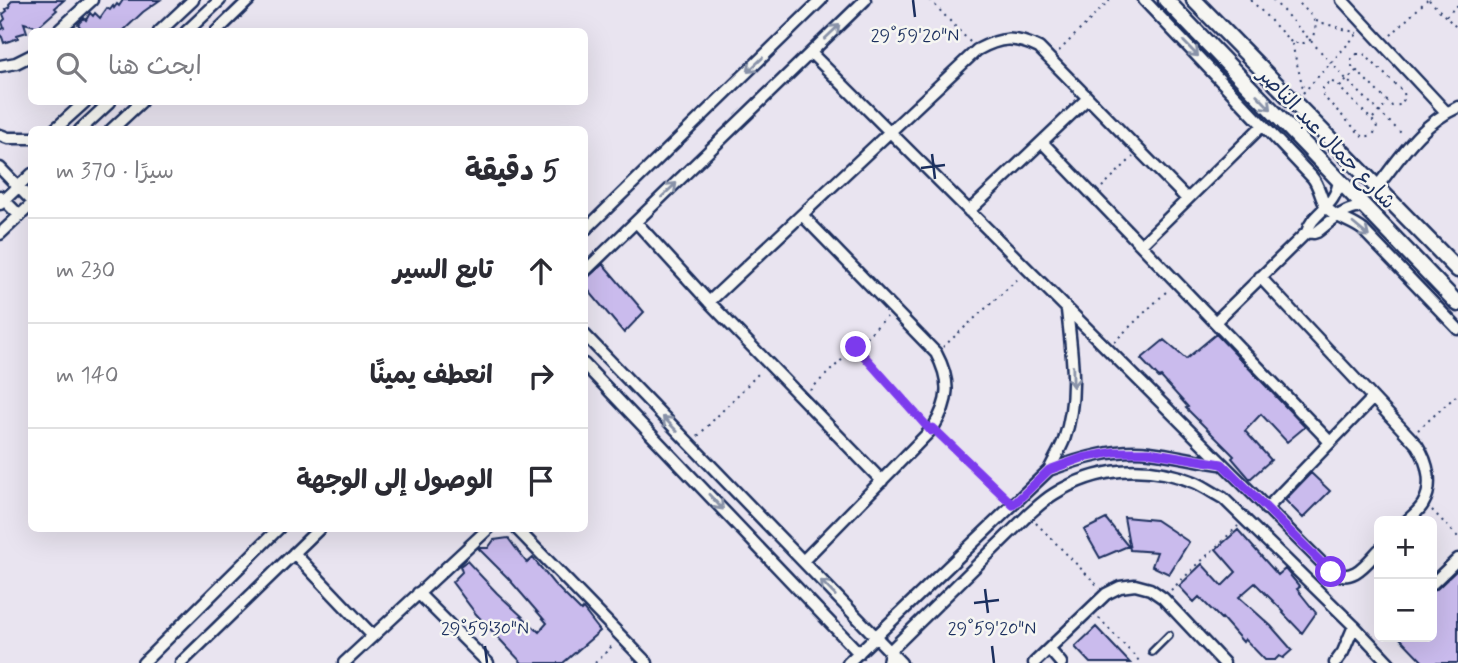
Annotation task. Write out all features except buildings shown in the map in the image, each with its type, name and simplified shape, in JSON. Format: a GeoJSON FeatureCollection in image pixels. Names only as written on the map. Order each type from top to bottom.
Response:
{"type":"FeatureCollection","features":[{"type":"Feature","properties":{"kind":"main road","name":"شارع جمال عبد الناصر"},"geometry":{"type":"LineString","coordinates":[[1166,0],[1458,304]]}},
{"type":"Feature","properties":{"kind":"main road","name":"شارع جمال عبد الناصر"},"geometry":{"type":"LineString","coordinates":[[1195,1],[1458,270]]}},
{"type":"Feature","properties":{"kind":"main road"},"geometry":{"type":"LineString","coordinates":[[1181,16],[1192,10],[1195,1]]}},
{"type":"Feature","properties":{"kind":"main road"},"geometry":{"type":"LineString","coordinates":[[1204,40],[1208,32],[1219,24]]}},
{"type":"Feature","properties":{"kind":"street"},"geometry":{"type":"LineString","coordinates":[[61,28],[92,0]]}},
{"type":"Feature","properties":{"kind":"street"},"geometry":{"type":"LineString","coordinates":[[163,28],[193,0]]}},
{"type":"Feature","properties":{"kind":"street"},"geometry":{"type":"LineString","coordinates":[[190,28],[220,0]]}},
{"type":"Feature","properties":{"kind":"street"},"geometry":{"type":"LineString","coordinates":[[220,28],[249,0]]}},
{"type":"Feature","properties":{"kind":"street"},"geometry":{"type":"LineString","coordinates":[[588,226],[821,0]]}},
{"type":"Feature","properties":{"kind":"street"},"geometry":{"type":"LineString","coordinates":[[588,268],[865,0]]}},
{"type":"Feature","properties":{"kind":"street"},"geometry":{"type":"LineString","coordinates":[[1144,0],[1316,181],[1326,207],[1363,230],[1458,328]]}},
{"type":"Feature","properties":{"kind":"street"},"geometry":{"type":"LineString","coordinates":[[1342,0],[1446,112]]}},
{"type":"Feature","properties":{"kind":"street"},"geometry":{"type":"LineString","coordinates":[[709,302],[977,50],[991,42],[1007,39],[1024,41],[1039,48],[1187,199]]}},
{"type":"Feature","properties":{"kind":"street"},"geometry":{"type":"LineString","coordinates":[[811,53],[1326,568],[1337,575],[1356,573],[1374,555]]}},
{"type":"Feature","properties":{"kind":"street"},"geometry":{"type":"LineString","coordinates":[[0,66],[28,57]]}},
{"type":"Feature","properties":{"kind":"street"},"geometry":{"type":"LineString","coordinates":[[969,211],[1088,98]]}},
{"type":"Feature","properties":{"kind":"street"},"geometry":{"type":"LineString","coordinates":[[58,126],[82,105]]}},
{"type":"Feature","properties":{"kind":"street"},"geometry":{"type":"LineString","coordinates":[[84,126],[107,105]]}},
{"type":"Feature","properties":{"kind":"street"},"geometry":{"type":"LineString","coordinates":[[115,126],[138,105]]}},
{"type":"Feature","properties":{"kind":"street"},"geometry":{"type":"LineString","coordinates":[[1377,187],[1427,126],[1458,107]]}},
{"type":"Feature","properties":{"kind":"street"},"geometry":{"type":"LineString","coordinates":[[1141,245],[1263,125]]}},
{"type":"Feature","properties":{"kind":"street"},"geometry":{"type":"LineString","coordinates":[[0,135],[8,138],[28,138]]}},
{"type":"Feature","properties":{"kind":"street"},"geometry":{"type":"LineString","coordinates":[[1042,142],[1330,442]]}},
{"type":"Feature","properties":{"kind":"street"},"geometry":{"type":"LineString","coordinates":[[0,168],[28,198]]}},
{"type":"Feature","properties":{"kind":"street"},"geometry":{"type":"LineString","coordinates":[[20,216],[1,200],[28,178]]}},
{"type":"Feature","properties":{"kind":"street"},"geometry":{"type":"LineString","coordinates":[[1214,322],[1307,232],[1309,225],[1334,197],[1339,180]]}},
{"type":"Feature","properties":{"kind":"street"},"geometry":{"type":"LineString","coordinates":[[1307,232],[1317,232],[1349,209],[1364,206]]}},
{"type":"Feature","properties":{"kind":"street"},"geometry":{"type":"LineString","coordinates":[[0,234],[28,207]]}},
{"type":"Feature","properties":{"kind":"street"},"geometry":{"type":"LineString","coordinates":[[802,215],[936,353],[947,383],[942,414],[932,430],[803,561]]}},
{"type":"Feature","properties":{"kind":"street"},"geometry":{"type":"LineString","coordinates":[[636,222],[709,302],[882,481]]}},
{"type":"Feature","properties":{"kind":"street"},"geometry":{"type":"LineString","coordinates":[[1260,277],[1417,445],[1427,464],[1428,485],[1424,502],[1411,516]]}},
{"type":"Feature","properties":{"kind":"street"},"geometry":{"type":"LineString","coordinates":[[848,663],[1049,470],[1063,442],[1072,411],[1074,380],[1067,309]]}},
{"type":"Feature","properties":{"kind":"street"},"geometry":{"type":"LineString","coordinates":[[588,338],[901,663]]}},
{"type":"Feature","properties":{"kind":"street"},"geometry":{"type":"LineString","coordinates":[[588,368],[859,653]]}},
{"type":"Feature","properties":{"kind":"street"},"geometry":{"type":"LineString","coordinates":[[1266,509],[1373,398]]}},
{"type":"Feature","properties":{"kind":"street"},"geometry":{"type":"LineString","coordinates":[[1049,470],[1082,458],[1115,452],[1149,452],[1222,464]]}},
{"type":"Feature","properties":{"kind":"street"},"geometry":{"type":"LineString","coordinates":[[888,663],[891,651],[1028,515],[1052,495],[1078,481],[1107,472],[1138,470],[1168,473],[1196,483],[1223,498],[1389,663]]}},
{"type":"Feature","properties":{"kind":"street"},"geometry":{"type":"LineString","coordinates":[[143,663],[275,532]]}},
{"type":"Feature","properties":{"kind":"street"},"geometry":{"type":"LineString","coordinates":[[181,663],[193,659],[316,532]]}},
{"type":"Feature","properties":{"kind":"street"},"geometry":{"type":"LineString","coordinates":[[344,663],[485,532]]}},
{"type":"Feature","properties":{"kind":"street"},"geometry":{"type":"LineString","coordinates":[[520,532],[647,663]]}},
{"type":"Feature","properties":{"kind":"street"},"geometry":{"type":"LineString","coordinates":[[294,553],[373,636]]}},
{"type":"Feature","properties":{"kind":"street"},"geometry":{"type":"LineString","coordinates":[[1437,579],[1458,559]]}},
{"type":"Feature","properties":{"kind":"street"},"geometry":{"type":"LineString","coordinates":[[1034,663],[1106,594],[1120,587],[1135,585],[1150,589],[1163,598],[1224,663]]}},
{"type":"Feature","properties":{"kind":"street"},"geometry":{"type":"LineString","coordinates":[[418,593],[488,663]]}},
{"type":"Feature","properties":{"kind":"street"},"geometry":{"type":"LineString","coordinates":[[1335,663],[1354,626]]}},
{"type":"Feature","properties":{"kind":"street"},"geometry":{"type":"LineString","coordinates":[[1049,649],[1061,663]]}},
{"type":"Feature","properties":{"kind":"lane"},"geometry":{"type":"LineString","coordinates":[[1152,652],[1169,635]]}},
{"type":"Feature","properties":{"kind":"path"},"geometry":{"type":"LineString","coordinates":[[930,0],[977,50]]}},
{"type":"Feature","properties":{"kind":"path"},"geometry":{"type":"LineString","coordinates":[[1051,58],[1110,0]]}},
{"type":"Feature","properties":{"kind":"path"},"geometry":{"type":"LineString","coordinates":[[1251,0],[1292,43],[1304,92],[1358,33],[1316,21],[1297,0]]}},
{"type":"Feature","properties":{"kind":"path"},"geometry":{"type":"LineString","coordinates":[[1273,0],[1411,143]]}},
{"type":"Feature","properties":{"kind":"path"},"geometry":{"type":"LineString","coordinates":[[1382,44],[1427,0],[1458,29]]}},
{"type":"Feature","properties":{"kind":"path"},"geometry":{"type":"LineString","coordinates":[[1446,17],[1458,5]]}},
{"type":"Feature","properties":{"kind":"path"},"geometry":{"type":"LineString","coordinates":[[1292,43],[1310,40],[1316,29],[1316,21]]}},
{"type":"Feature","properties":{"kind":"path"},"geometry":{"type":"LineString","coordinates":[[1357,54],[1364,54],[1404,93],[1405,98],[1400,105],[1392,106],[1388,102],[1352,66],[1352,60],[1357,54]]}},
{"type":"Feature","properties":{"kind":"path"},"geometry":{"type":"LineString","coordinates":[[1339,88],[1356,71]]}},
{"type":"Feature","properties":{"kind":"path"},"geometry":{"type":"LineString","coordinates":[[1328,83],[1335,83],[1372,119],[1376,124],[1376,132],[1364,137],[1323,96],[1323,88],[1328,83]]}},
{"type":"Feature","properties":{"kind":"path"},"geometry":{"type":"LineString","coordinates":[[1372,119],[1388,102]]}},
{"type":"Feature","properties":{"kind":"path"},"geometry":{"type":"LineString","coordinates":[[1094,196],[1139,150]]}},
{"type":"Feature","properties":{"kind":"path"},"geometry":{"type":"LineString","coordinates":[[936,353],[1028,270]]}},
{"type":"Feature","properties":{"kind":"path"},"geometry":{"type":"LineString","coordinates":[[1106,349],[1177,282]]}},
{"type":"Feature","properties":{"kind":"path"},"geometry":{"type":"LineString","coordinates":[[802,398],[894,310]]}},
{"type":"Feature","properties":{"kind":"path"},"geometry":{"type":"LineString","coordinates":[[856,347],[932,430],[1013,505]]}},
{"type":"Feature","properties":{"kind":"path"},"geometry":{"type":"LineString","coordinates":[[690,444],[769,363]]}},
{"type":"Feature","properties":{"kind":"path"},"geometry":{"type":"LineString","coordinates":[[1410,438],[1458,394]]}},
{"type":"Feature","properties":{"kind":"path"},"geometry":{"type":"LineString","coordinates":[[1424,502],[1458,537]]}},
{"type":"Feature","properties":{"kind":"path"},"geometry":{"type":"LineString","coordinates":[[1028,515],[1106,594]]}},
{"type":"Feature","properties":{"kind":"path"},"geometry":{"type":"LineString","coordinates":[[1163,598],[1245,519]]}},
{"type":"Feature","properties":{"kind":"path"},"geometry":{"type":"LineString","coordinates":[[1090,609],[1141,663]]}},
{"type":"Feature","properties":{"kind":"path"},"geometry":{"type":"LineString","coordinates":[[595,663],[622,637]]}},
{"type":"Feature","properties":{"kind":"route"},"geometry":{"type":"LineString","coordinates":[[856,347],[931,431],[933,428],[1013,505],[1049,470],[1082,458],[1115,452],[1149,452],[1222,464],[1331,572]]}}]}
